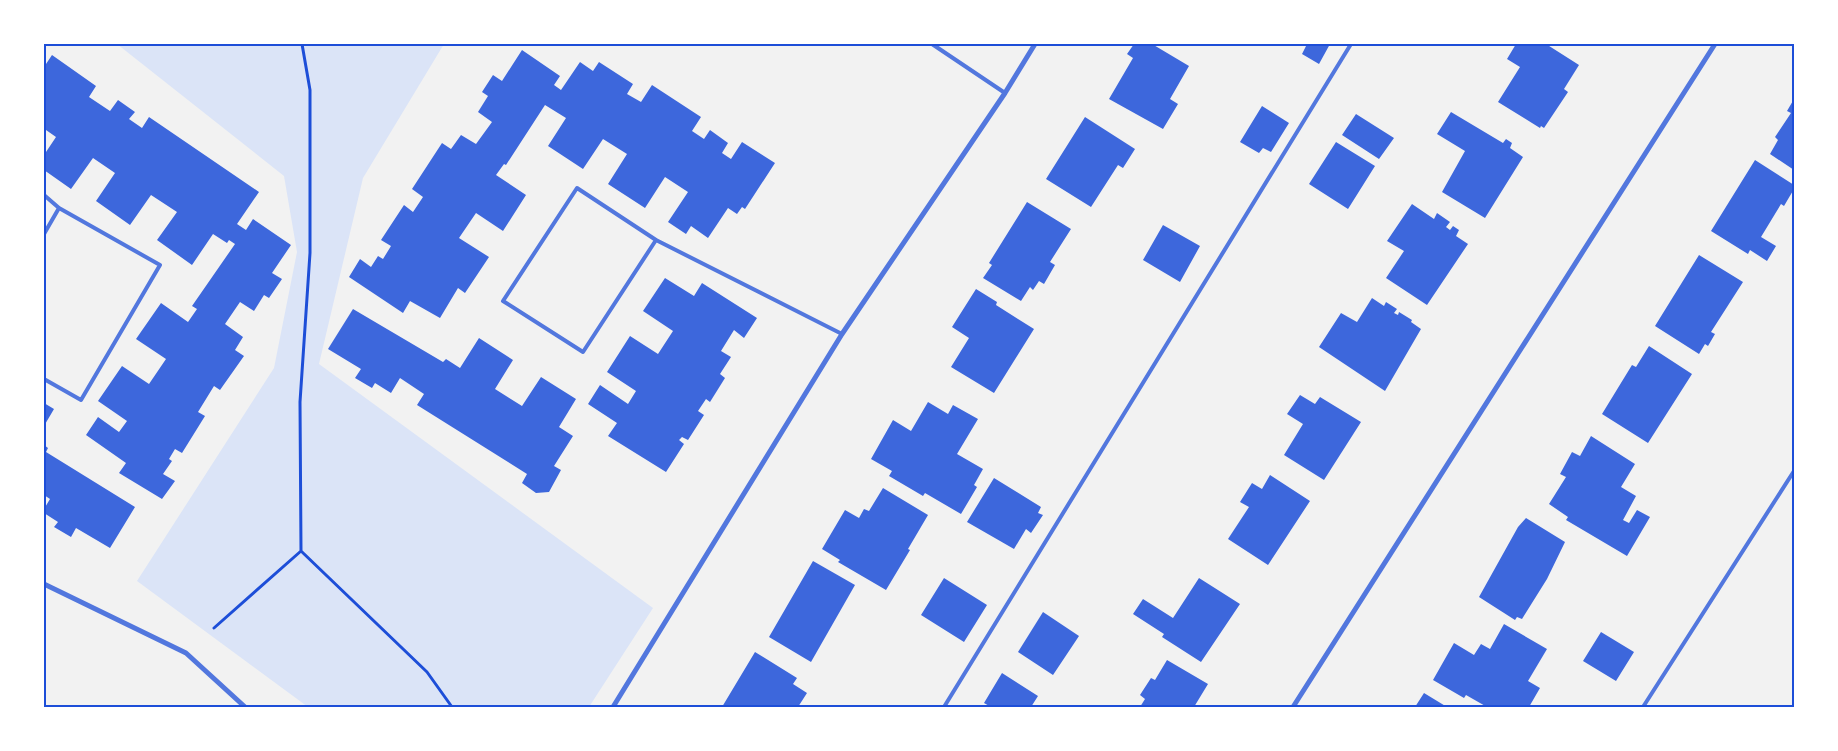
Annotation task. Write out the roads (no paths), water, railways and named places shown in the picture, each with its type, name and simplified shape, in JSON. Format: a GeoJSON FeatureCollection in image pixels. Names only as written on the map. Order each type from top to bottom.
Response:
{"type":"FeatureCollection","features":[{"type":"Feature","properties":{"kind":"street"},"geometry":{"type":"LineString","coordinates":[[613,707],[842,334],[1005,93],[1035,44]]}},
{"type":"Feature","properties":{"kind":"street"},"geometry":{"type":"LineString","coordinates":[[1293,707],[1715,44]]}},
{"type":"Feature","properties":{"kind":"street"},"geometry":{"type":"LineString","coordinates":[[44,584],[186,653],[245,707]]}},
{"type":"Feature","properties":{"kind":"lane"},"geometry":{"type":"LineString","coordinates":[[932,44],[1005,93]]}},
{"type":"Feature","properties":{"kind":"lane"},"geometry":{"type":"LineString","coordinates":[[944,707],[1351,44]]}},
{"type":"Feature","properties":{"kind":"lane"},"geometry":{"type":"LineString","coordinates":[[656,240],[582,352],[502,301],[576,188],[656,240],[842,334]]}},
{"type":"Feature","properties":{"kind":"lane"},"geometry":{"type":"LineString","coordinates":[[44,195],[59,208],[160,265],[81,400],[44,379]]}},
{"type":"Feature","properties":{"kind":"lane"},"geometry":{"type":"LineString","coordinates":[[44,234],[59,208]]}},
{"type":"Feature","properties":{"kind":"lane"},"geometry":{"type":"LineString","coordinates":[[1643,707],[1794,471]]}}]}
